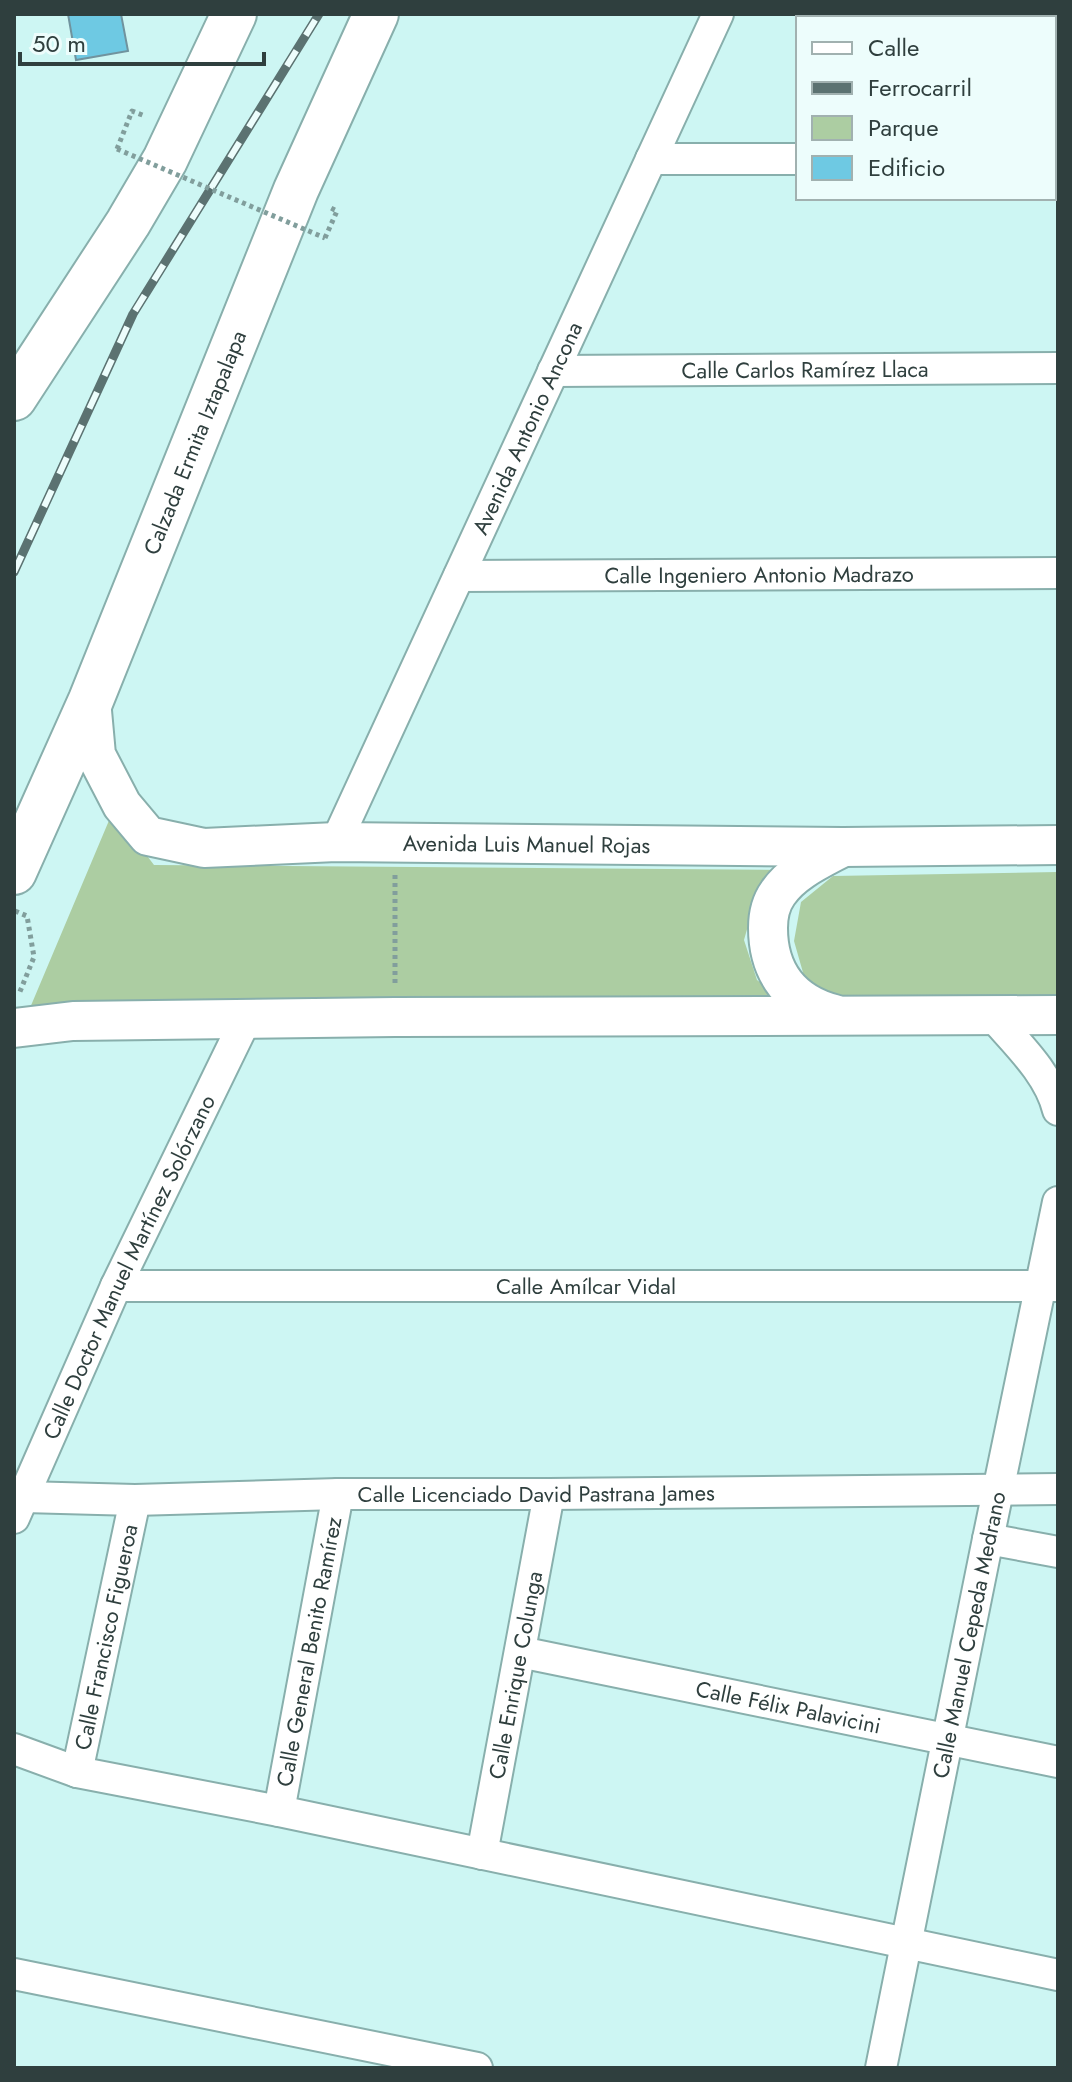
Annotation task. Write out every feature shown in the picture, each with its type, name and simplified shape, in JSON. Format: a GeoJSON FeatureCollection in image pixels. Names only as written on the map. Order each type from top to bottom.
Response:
{"type":"FeatureCollection","features":[{"type":"Feature","properties":{"kind":"main road"},"geometry":{"type":"LineString","coordinates":[[14,398],[128,223],[165,160],[234,14]]}},
{"type":"Feature","properties":{"kind":"main road","name":"Calzada Ermita Iztapalapa"},"geometry":{"type":"LineString","coordinates":[[14,872],[91,700],[296,190],[376,14]]}},
{"type":"Feature","properties":{"kind":"street","name":"Avenida Antonio Ancona"},"geometry":{"type":"LineString","coordinates":[[336,842],[718,14]]}},
{"type":"Feature","properties":{"kind":"street"},"geometry":{"type":"LineString","coordinates":[[651,159],[796,159]]}},
{"type":"Feature","properties":{"kind":"street","name":"Calle Carlos Ramírez Llaca"},"geometry":{"type":"LineString","coordinates":[[553,371],[1058,368]]}},
{"type":"Feature","properties":{"kind":"street","name":"Calle Ingeniero Antonio Madrazo"},"geometry":{"type":"LineString","coordinates":[[459,576],[1058,573]]}},
{"type":"Feature","properties":{"kind":"street","name":"Avenida Luis Manuel Rojas"},"geometry":{"type":"LineString","coordinates":[[91,700],[96,755],[122,805],[148,836],[204,848],[336,842],[843,847],[1058,845]]}},
{"type":"Feature","properties":{"kind":"street"},"geometry":{"type":"LineString","coordinates":[[843,847],[793,876],[780,890],[771,903],[768,940],[771,959],[788,987],[813,1007],[852,1016]]}},
{"type":"Feature","properties":{"kind":"street"},"geometry":{"type":"LineString","coordinates":[[992,1015],[1038,1069],[1058,1110]]}},
{"type":"Feature","properties":{"kind":"street"},"geometry":{"type":"LineString","coordinates":[[14,1028],[73,1021],[1058,1015]]}},
{"type":"Feature","properties":{"kind":"street","name":"Calle Doctor Manuel Martínez Solórzano"},"geometry":{"type":"LineString","coordinates":[[17,1502],[116,1286],[246,1019]]}},
{"type":"Feature","properties":{"kind":"street","name":"Calle Manuel Cepeda Medrano"},"geometry":{"type":"LineString","coordinates":[[881,2068],[998,1489],[1050,1286],[1058,1202]]}},
{"type":"Feature","properties":{"kind":"street","name":"Calle Amílcar Vidal"},"geometry":{"type":"LineString","coordinates":[[116,1286],[1050,1286]]}},
{"type":"Feature","properties":{"kind":"street","name":"Calle Licenciado David Pastrana James"},"geometry":{"type":"LineString","coordinates":[[17,1502],[338,1494],[1058,1489]]}},
{"type":"Feature","properties":{"kind":"street","name":"Calle General Benito Ramírez"},"geometry":{"type":"LineString","coordinates":[[279,1811],[338,1494]]}},
{"type":"Feature","properties":{"kind":"street","name":"Calle Enrique Colunga"},"geometry":{"type":"LineString","coordinates":[[482,1854],[549,1494]]}},
{"type":"Feature","properties":{"kind":"street","name":"Calle Francisco Figueroa"},"geometry":{"type":"LineString","coordinates":[[77,1772],[135,1500]]}},
{"type":"Feature","properties":{"kind":"street"},"geometry":{"type":"LineString","coordinates":[[988,1539],[1058,1552]]}},
{"type":"Feature","properties":{"kind":"street","name":"Calle Félix Palavicini"},"geometry":{"type":"LineString","coordinates":[[520,1652],[1058,1762]]}},
{"type":"Feature","properties":{"kind":"street"},"geometry":{"type":"LineString","coordinates":[[14,1749],[77,1772],[279,1811],[1058,1975]]}},
{"type":"Feature","properties":{"kind":"street"},"geometry":{"type":"LineString","coordinates":[[14,1974],[477,2068]]}},
{"type":"Feature","properties":{"kind":"path"},"geometry":{"type":"LineString","coordinates":[[132,111],[117,149],[325,238],[337,211]]}},
{"type":"Feature","properties":{"kind":"path"},"geometry":{"type":"LineString","coordinates":[[394,842],[395,1017]]}},
{"type":"Feature","properties":{"kind":"path"},"geometry":{"type":"LineString","coordinates":[[14,911],[27,916],[34,957],[14,1007]]}},
{"type":"Feature","properties":{"kind":"green space"},"geometry":{"type":"Polygon","coordinates":[[[113,811],[154,865],[789,870],[755,901],[744,940],[757,980],[790,1005],[27,1015],[113,811]]]}},
{"type":"Feature","properties":{"kind":"green space"},"geometry":{"type":"Polygon","coordinates":[[[1058,872],[1058,1002],[832,998],[804,976],[794,941],[801,902],[833,876],[1058,872]]]}},
{"type":"Feature","properties":{"kind":"building"},"geometry":{"type":"Polygon","coordinates":[[[68,14],[121,14],[128,51],[76,60],[68,14]]]}},
{"type":"Feature","properties":{"kind":"railway"},"geometry":{"type":"LineString","coordinates":[[14,572],[133,314],[319,14]]}}]}
